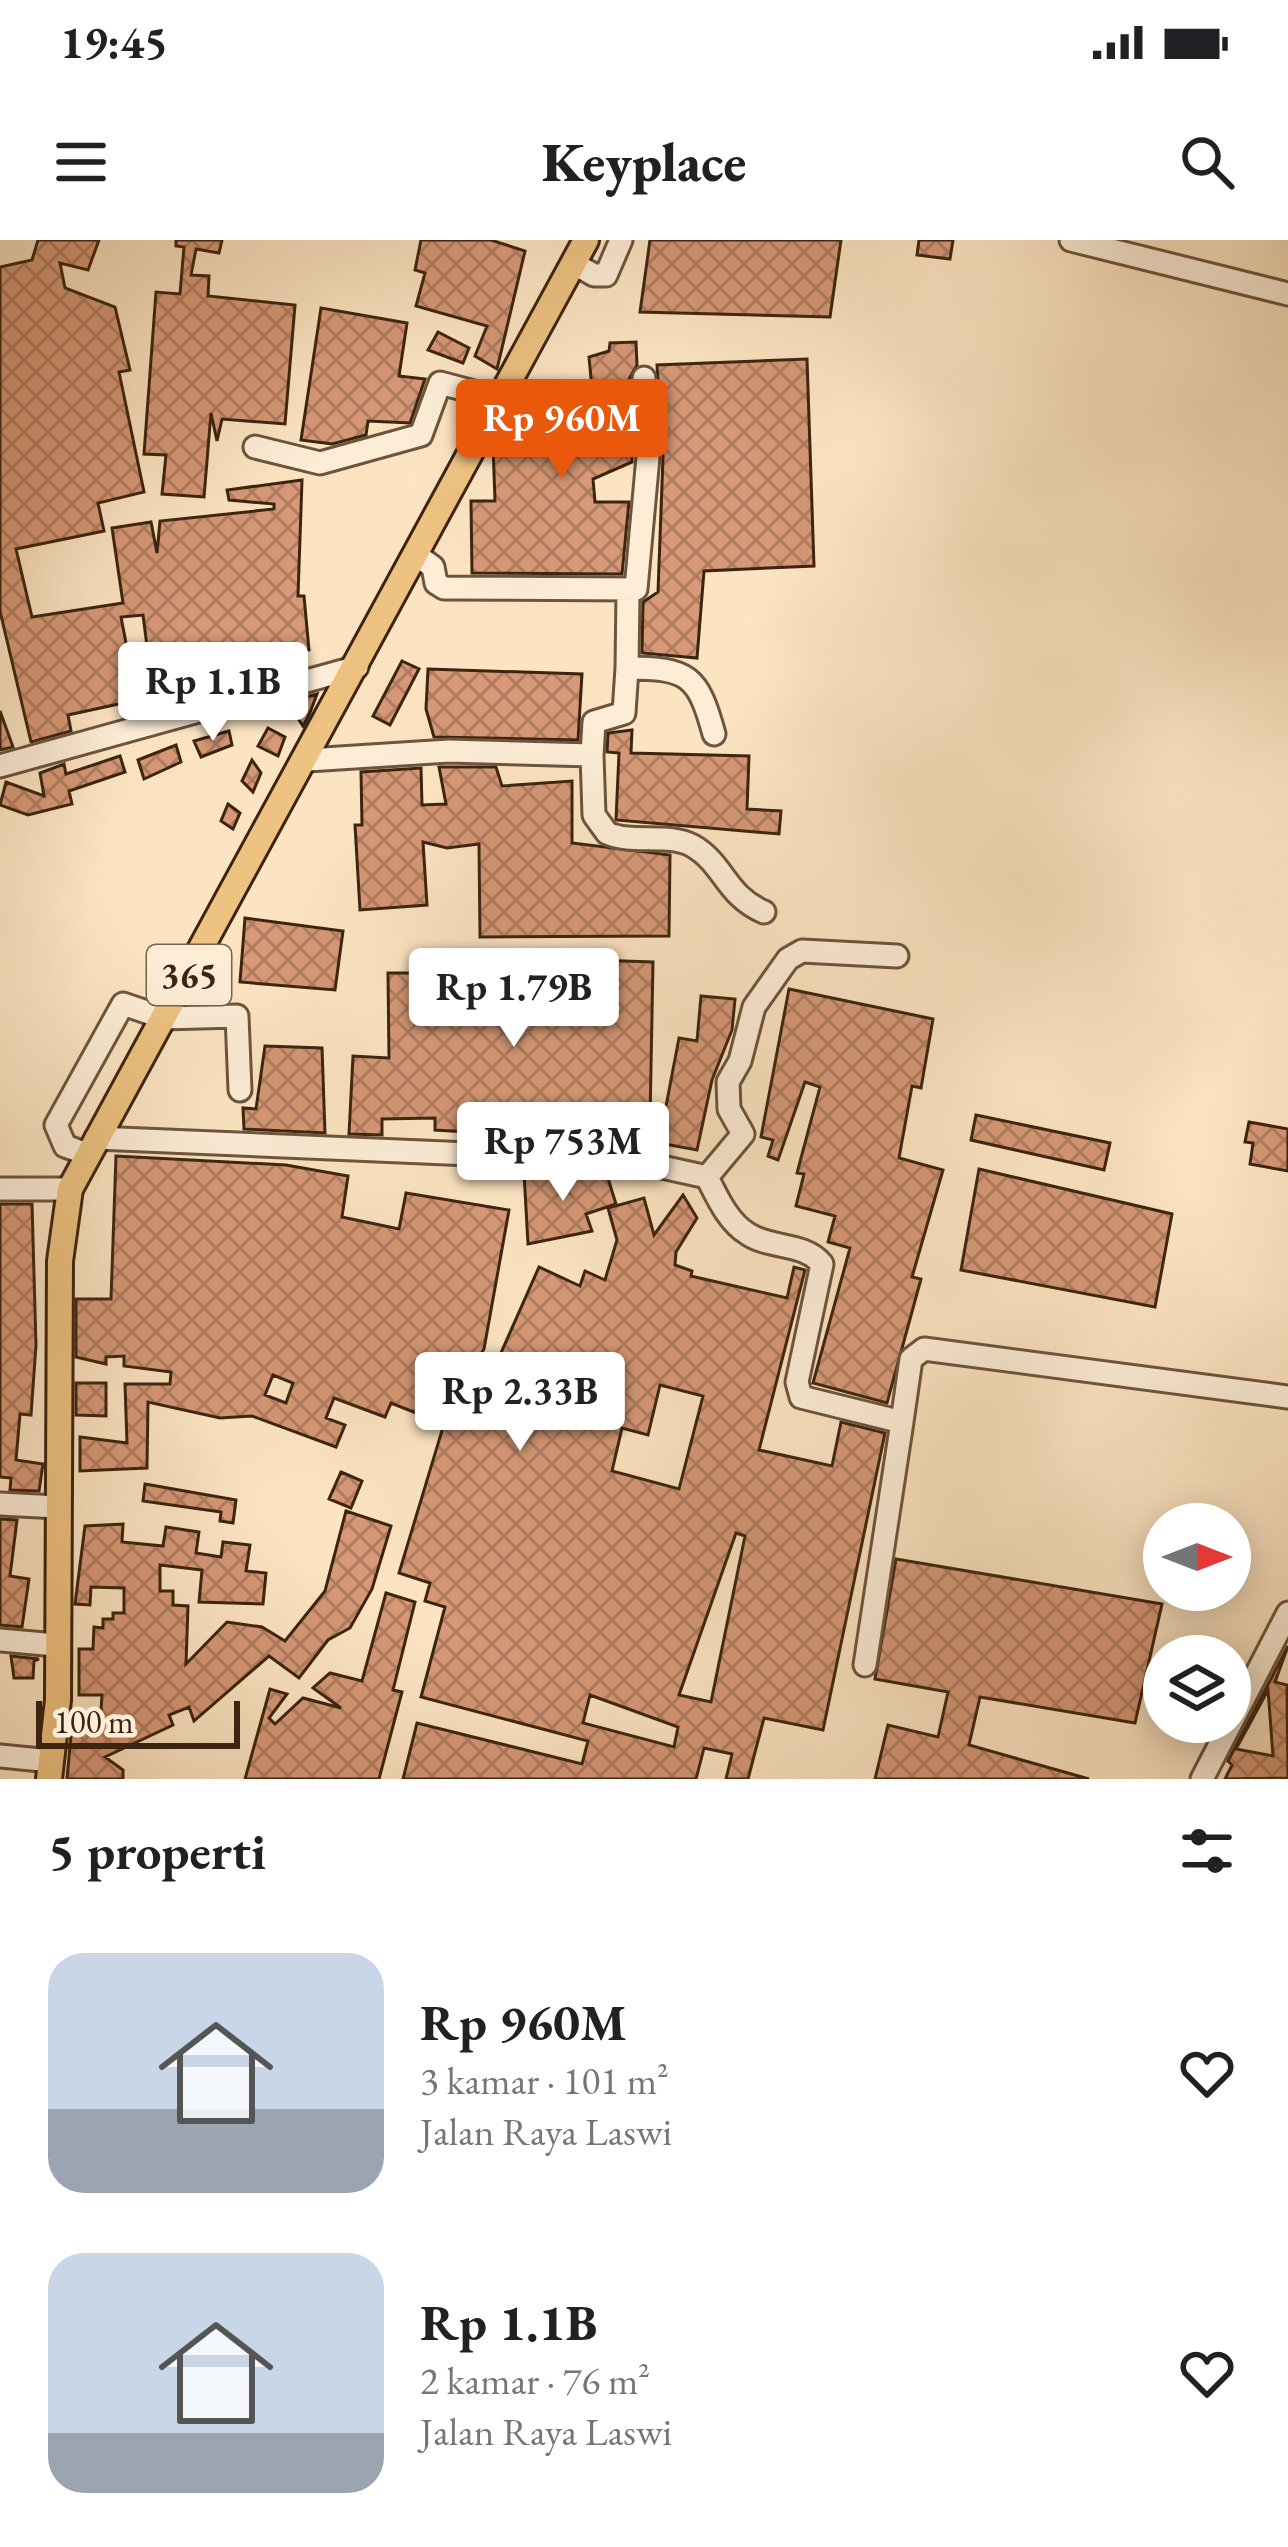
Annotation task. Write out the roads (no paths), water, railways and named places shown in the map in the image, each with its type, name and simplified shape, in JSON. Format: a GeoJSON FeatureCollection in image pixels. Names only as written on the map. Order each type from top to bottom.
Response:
{"type":"FeatureCollection","features":[{"type":"Feature","properties":{"kind":"main road","name":"365"},"geometry":{"type":"LineString","coordinates":[[50,1770],[58,1700],[60,1261],[70,1189],[308,760],[496,398],[586,240]]}},
{"type":"Feature","properties":{"kind":"street"},"geometry":{"type":"LineString","coordinates":[[573,263],[594,275],[606,274],[621,240]]}},
{"type":"Feature","properties":{"kind":"street"},"geometry":{"type":"LineString","coordinates":[[1071,240],[1288,294]]}},
{"type":"Feature","properties":{"kind":"street"},"geometry":{"type":"LineString","coordinates":[[418,556],[433,567],[436,583],[444,588],[628,592],[640,582],[642,472],[648,457],[644,378]]}},
{"type":"Feature","properties":{"kind":"street"},"geometry":{"type":"LineString","coordinates":[[255,447],[304,463],[334,460],[421,435],[440,383],[496,398]]}},
{"type":"Feature","properties":{"kind":"street"},"geometry":{"type":"LineString","coordinates":[[628,592],[624,713],[594,722],[594,815],[607,832],[689,844],[709,859],[740,900],[764,912]]}},
{"type":"Feature","properties":{"kind":"street"},"geometry":{"type":"LineString","coordinates":[[0,766],[357,667]]}},
{"type":"Feature","properties":{"kind":"street"},"geometry":{"type":"LineString","coordinates":[[627,668],[673,669],[691,679],[714,734]]}},
{"type":"Feature","properties":{"kind":"street"},"geometry":{"type":"LineString","coordinates":[[308,760],[449,751],[592,755]]}},
{"type":"Feature","properties":{"kind":"street"},"geometry":{"type":"LineString","coordinates":[[707,1177],[742,1134],[729,1109],[728,1082],[740,1060],[754,1007],[788,959],[812,951],[898,956]]}},
{"type":"Feature","properties":{"kind":"street"},"geometry":{"type":"LineString","coordinates":[[240,1090],[237,1016],[164,1018],[135,1004],[119,1006],[56,1125],[65,1146],[635,1161],[707,1177],[730,1217],[750,1236],[808,1252],[822,1264],[797,1382],[800,1397],[902,1422]]}},
{"type":"Feature","properties":{"kind":"street"},"geometry":{"type":"LineString","coordinates":[[0,1189],[70,1189]]}},
{"type":"Feature","properties":{"kind":"street"},"geometry":{"type":"LineString","coordinates":[[865,1665],[910,1359],[924,1349],[1288,1397]]}},
{"type":"Feature","properties":{"kind":"street"},"geometry":{"type":"LineString","coordinates":[[0,1504],[58,1507]]}},
{"type":"Feature","properties":{"kind":"street"},"geometry":{"type":"LineString","coordinates":[[1202,1779],[1286,1623]]}},
{"type":"Feature","properties":{"kind":"street"},"geometry":{"type":"LineString","coordinates":[[0,1640],[56,1645]]}},
{"type":"Feature","properties":{"kind":"street"},"geometry":{"type":"LineString","coordinates":[[0,1756],[50,1770]]}}]}
